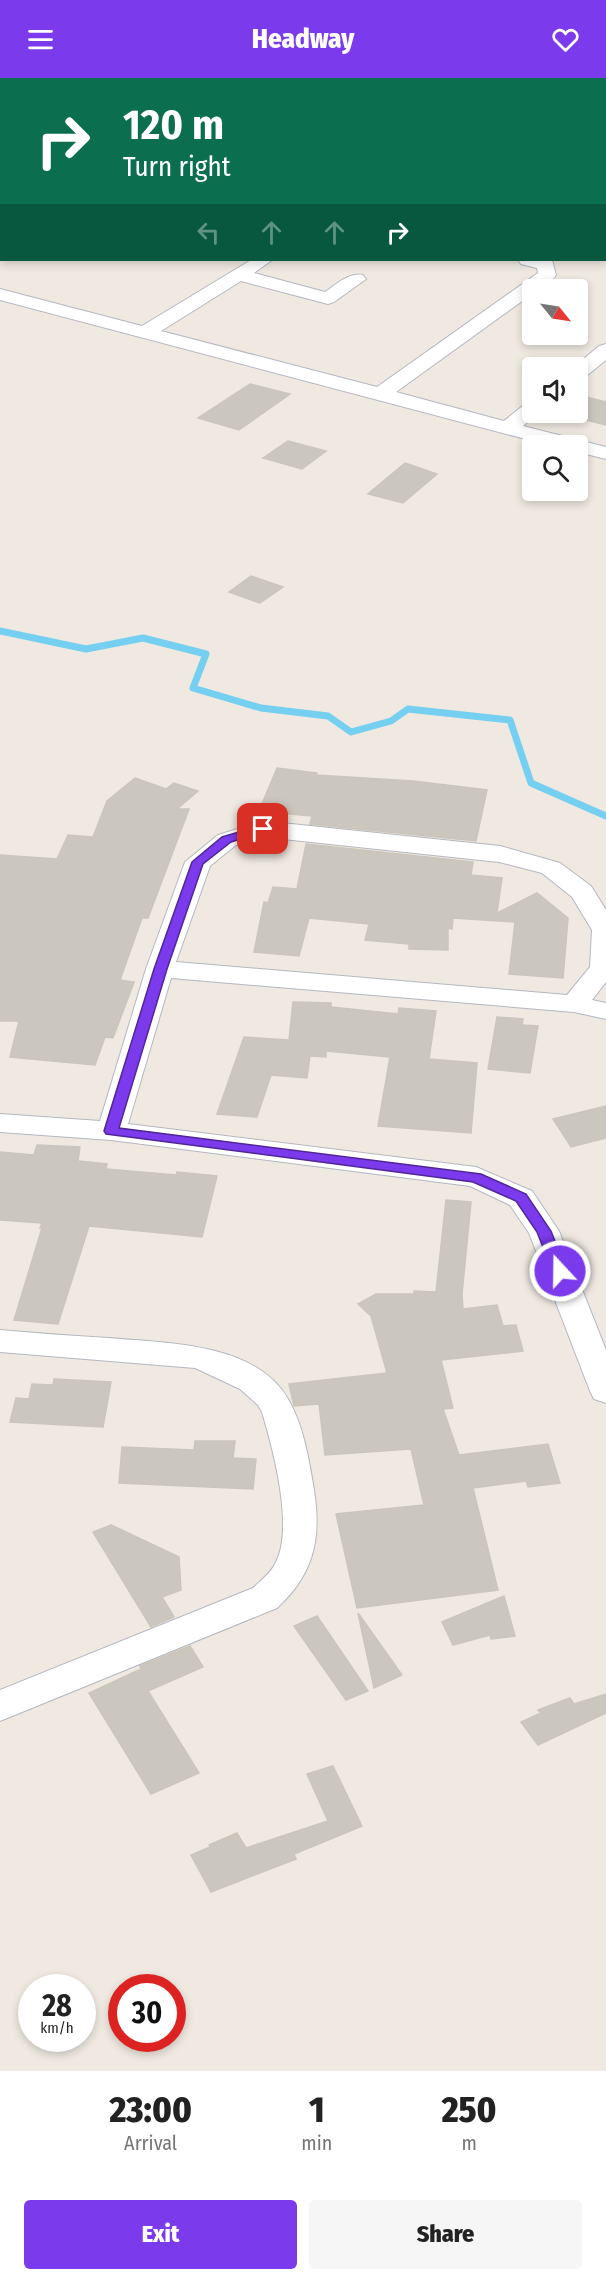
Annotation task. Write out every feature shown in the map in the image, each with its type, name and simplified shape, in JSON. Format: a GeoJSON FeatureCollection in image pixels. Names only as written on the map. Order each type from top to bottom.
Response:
{"type":"FeatureCollection","features":[{"type":"Feature","properties":{"kind":"street"},"geometry":{"type":"LineString","coordinates":[[145,332],[261,261]]}},
{"type":"Feature","properties":{"kind":"street"},"geometry":{"type":"LineString","coordinates":[[379,395],[547,275],[546,264],[532,261]]}},
{"type":"Feature","properties":{"kind":"street"},"geometry":{"type":"LineString","coordinates":[[238,274],[328,298],[357,279]]}},
{"type":"Feature","properties":{"kind":"street"},"geometry":{"type":"LineString","coordinates":[[0,294],[535,435]]}},
{"type":"Feature","properties":{"kind":"street"},"geometry":{"type":"LineString","coordinates":[[588,364],[606,350]]}},
{"type":"Feature","properties":{"kind":"street"},"geometry":{"type":"LineString","coordinates":[[508,428],[522,416]]}},
{"type":"Feature","properties":{"kind":"street"},"geometry":{"type":"LineString","coordinates":[[588,449],[606,453]]}},
{"type":"Feature","properties":{"kind":"street"},"geometry":{"type":"LineString","coordinates":[[111,1131],[160,969],[198,862],[227,840],[263,829],[500,854],[551,868],[582,892],[605,930],[603,968],[574,1004]]}},
{"type":"Feature","properties":{"kind":"street"},"geometry":{"type":"LineString","coordinates":[[160,969],[574,1004],[606,1011]]}},
{"type":"Feature","properties":{"kind":"street"},"geometry":{"type":"LineString","coordinates":[[0,1123],[111,1131],[476,1177],[521,1197],[544,1231],[606,1391]]}},
{"type":"Feature","properties":{"kind":"street"},"geometry":{"type":"LineString","coordinates":[[0,1341],[196,1357],[226,1366],[255,1383],[276,1406],[295,1467],[299,1521],[296,1555],[284,1581],[265,1598],[0,1706]]}},
{"type":"Feature","properties":{"kind":"building"},"geometry":{"type":"Polygon","coordinates":[[[250,384],[290,394],[239,430],[198,418],[250,384]]]}},
{"type":"Feature","properties":{"kind":"building"},"geometry":{"type":"Polygon","coordinates":[[[588,398],[606,402],[606,425],[588,420],[588,398]]]}},
{"type":"Feature","properties":{"kind":"building"},"geometry":{"type":"Polygon","coordinates":[[[288,441],[326,451],[302,469],[263,458],[288,441]]]}},
{"type":"Feature","properties":{"kind":"building"},"geometry":{"type":"Polygon","coordinates":[[[405,463],[437,474],[403,503],[368,494],[405,463]]]}},
{"type":"Feature","properties":{"kind":"building"},"geometry":{"type":"Polygon","coordinates":[[[251,576],[283,587],[260,603],[229,592],[251,576]]]}},
{"type":"Feature","properties":{"kind":"building"},"geometry":{"type":"Polygon","coordinates":[[[277,768],[317,773],[316,775],[413,781],[487,790],[476,841],[310,824],[312,816],[259,811],[277,768]]]}},
{"type":"Feature","properties":{"kind":"building"},"geometry":{"type":"Polygon","coordinates":[[[135,778],[166,789],[174,783],[198,791],[177,809],[189,809],[148,918],[142,918],[120,980],[134,982],[113,1038],[105,1037],[95,1065],[10,1057],[19,1021],[0,1021],[0,855],[57,859],[68,835],[93,837],[107,801],[135,778]]]}},
{"type":"Feature","properties":{"kind":"building"},"geometry":{"type":"Polygon","coordinates":[[[306,844],[473,862],[471,875],[502,878],[497,913],[537,893],[568,918],[563,978],[509,974],[515,922],[453,918],[452,929],[448,928],[448,950],[409,949],[409,944],[365,940],[369,924],[309,918],[299,956],[254,952],[264,902],[268,903],[273,887],[297,889],[306,844]]]}},
{"type":"Feature","properties":{"kind":"building"},"geometry":{"type":"Polygon","coordinates":[[[293,1002],[331,1003],[331,1007],[398,1014],[399,1008],[436,1011],[429,1059],[477,1063],[471,1133],[378,1126],[390,1057],[326,1051],[326,1057],[310,1056],[307,1078],[271,1075],[257,1117],[217,1114],[244,1037],[289,1040],[293,1002]]]}},
{"type":"Feature","properties":{"kind":"building"},"geometry":{"type":"Polygon","coordinates":[[[497,1017],[523,1019],[522,1025],[538,1026],[530,1073],[488,1069],[497,1017]]]}},
{"type":"Feature","properties":{"kind":"building"},"geometry":{"type":"Polygon","coordinates":[[[606,1106],[606,1138],[571,1147],[553,1119],[606,1106]]]}},
{"type":"Feature","properties":{"kind":"building"},"geometry":{"type":"Polygon","coordinates":[[[37,1145],[80,1147],[78,1161],[107,1164],[106,1169],[217,1176],[202,1237],[89,1226],[58,1324],[14,1320],[42,1223],[0,1220],[0,1152],[34,1155],[37,1145]]]}},
{"type":"Feature","properties":{"kind":"building"},"geometry":{"type":"Polygon","coordinates":[[[446,1200],[471,1202],[462,1294],[463,1309],[497,1305],[503,1326],[516,1325],[523,1351],[441,1360],[453,1408],[443,1409],[459,1455],[548,1444],[560,1483],[528,1487],[526,1481],[473,1488],[498,1590],[357,1608],[336,1514],[424,1505],[411,1449],[325,1455],[319,1404],[294,1406],[289,1384],[387,1373],[371,1316],[358,1304],[376,1294],[436,1292],[446,1200]]]}},
{"type":"Feature","properties":{"kind":"building"},"geometry":{"type":"Polygon","coordinates":[[[54,1379],[111,1382],[103,1427],[10,1422],[16,1398],[29,1399],[32,1384],[53,1385],[54,1379]]]}},
{"type":"Feature","properties":{"kind":"building"},"geometry":{"type":"Polygon","coordinates":[[[195,1441],[235,1441],[233,1458],[256,1459],[253,1489],[119,1483],[122,1447],[194,1450],[195,1441]]]}},
{"type":"Feature","properties":{"kind":"building"},"geometry":{"type":"Polygon","coordinates":[[[111,1525],[179,1557],[181,1590],[162,1597],[174,1617],[151,1627],[93,1532],[111,1525]]]}},
{"type":"Feature","properties":{"kind":"building"},"geometry":{"type":"Polygon","coordinates":[[[504,1596],[515,1636],[491,1639],[490,1635],[453,1645],[442,1622],[504,1596]]]}},
{"type":"Feature","properties":{"kind":"building"},"geometry":{"type":"Polygon","coordinates":[[[358,1613],[402,1675],[374,1688],[358,1613]]]}},
{"type":"Feature","properties":{"kind":"building"},"geometry":{"type":"Polygon","coordinates":[[[317,1616],[368,1691],[346,1700],[294,1626],[317,1616]]]}},
{"type":"Feature","properties":{"kind":"building"},"geometry":{"type":"Polygon","coordinates":[[[190,1646],[203,1667],[148,1691],[199,1773],[151,1794],[89,1693],[141,1669],[140,1666],[190,1646]]]}},
{"type":"Feature","properties":{"kind":"building"},"geometry":{"type":"Polygon","coordinates":[[[606,1694],[606,1713],[538,1745],[521,1722],[541,1713],[538,1710],[570,1698],[574,1704],[606,1694]]]}},
{"type":"Feature","properties":{"kind":"building"},"geometry":{"type":"Polygon","coordinates":[[[333,1766],[362,1826],[294,1854],[296,1859],[211,1892],[191,1855],[237,1833],[246,1848],[328,1821],[307,1774],[333,1766]]]}},
{"type":"Feature","properties":{"kind":"waterway"},"geometry":{"type":"LineString","coordinates":[[0,631],[86,649],[143,638],[206,654],[193,688],[261,708],[328,716],[351,732],[391,721],[408,709],[510,720],[531,783],[606,816]]}},
{"type":"Feature","properties":{"kind":"route"},"geometry":{"type":"LineString","coordinates":[[263,829],[227,840],[198,862],[160,969],[111,1131],[476,1177],[521,1197],[544,1231],[560,1271]]}}]}
